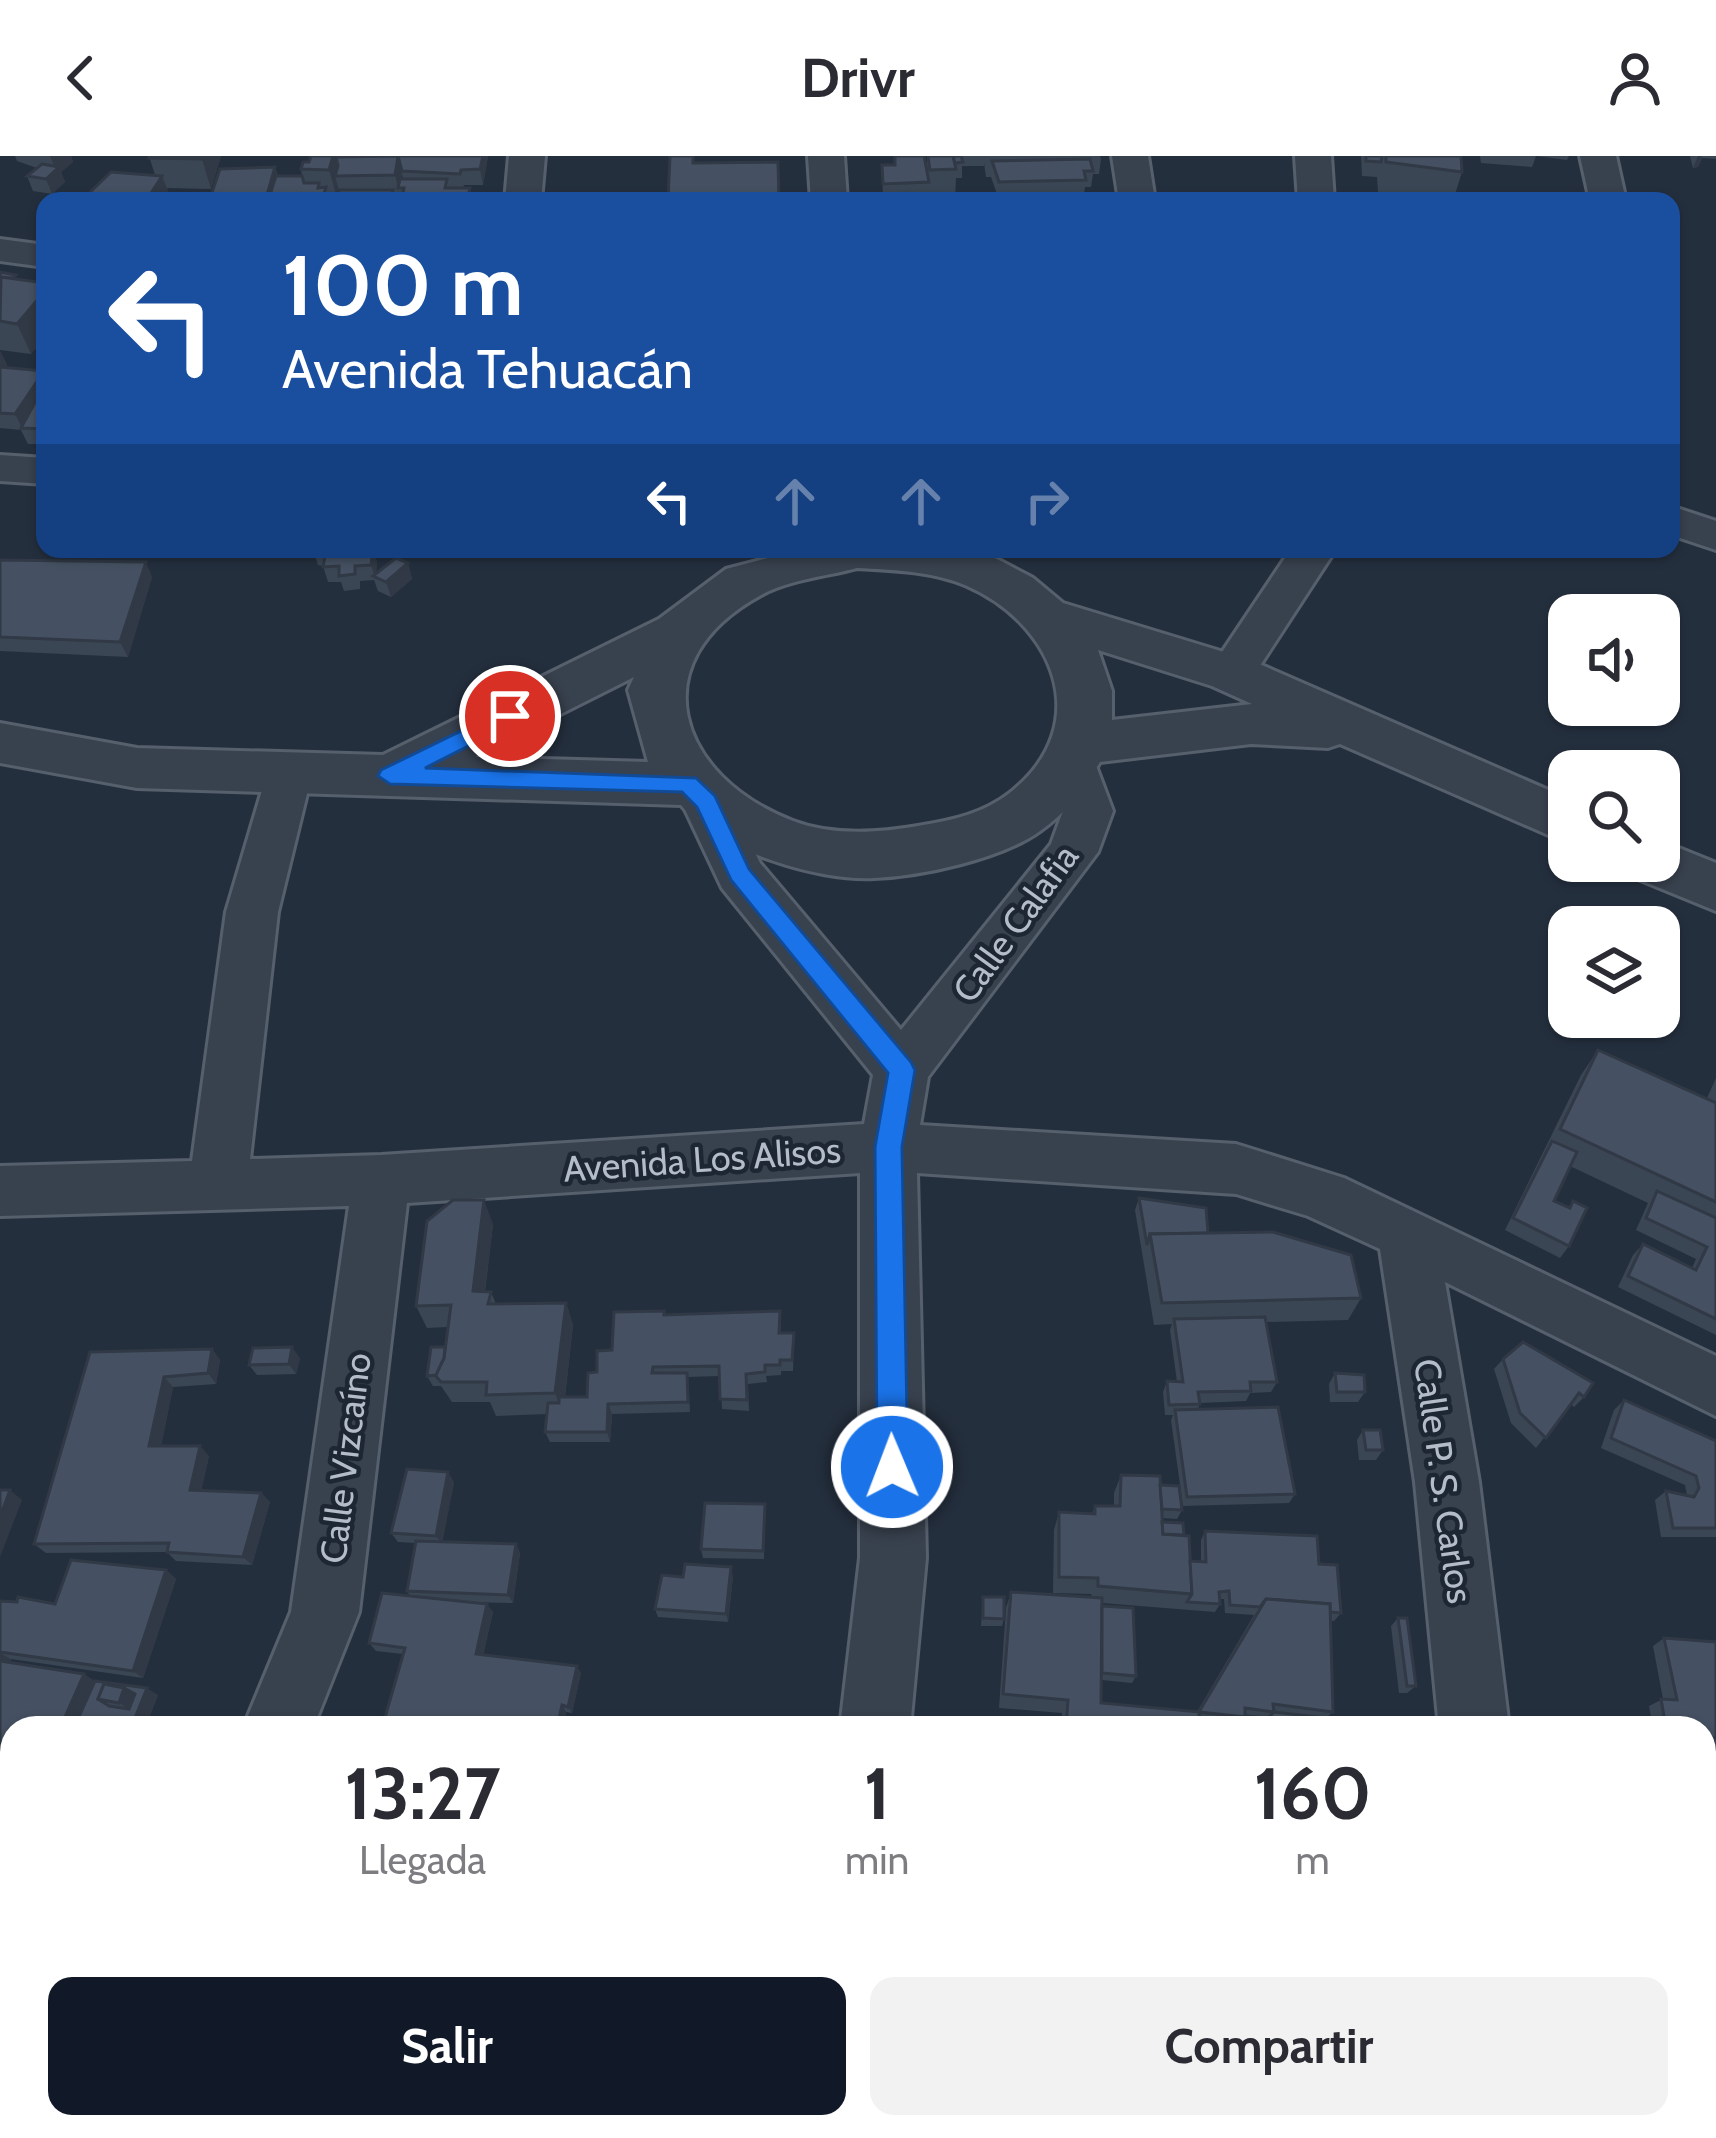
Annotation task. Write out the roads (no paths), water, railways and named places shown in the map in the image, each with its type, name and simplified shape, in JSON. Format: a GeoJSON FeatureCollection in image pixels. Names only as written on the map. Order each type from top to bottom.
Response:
{"type":"FeatureCollection","features":[{"type":"Feature","properties":{"kind":"street"},"geometry":{"type":"LineString","coordinates":[[524,192],[527,156]]}},
{"type":"Feature","properties":{"kind":"street"},"geometry":{"type":"LineString","coordinates":[[826,156],[828,192]]}},
{"type":"Feature","properties":{"kind":"street"},"geometry":{"type":"LineString","coordinates":[[1130,156],[1136,192]]}},
{"type":"Feature","properties":{"kind":"street"},"geometry":{"type":"LineString","coordinates":[[1313,156],[1315,192]]}},
{"type":"Feature","properties":{"kind":"street"},"geometry":{"type":"LineString","coordinates":[[1598,156],[1606,192]]}},
{"type":"Feature","properties":{"kind":"street"},"geometry":{"type":"LineString","coordinates":[[0,250],[36,255]]}},
{"type":"Feature","properties":{"kind":"street"},"geometry":{"type":"LineString","coordinates":[[0,469],[36,471]]}},
{"type":"Feature","properties":{"kind":"street"},"geometry":{"type":"LineString","coordinates":[[804,558],[754,574],[712,599],[680,631],[662,660],[655,691],[656,723],[668,754],[697,793],[740,874],[902,1070]]}},
{"type":"Feature","properties":{"kind":"street"},"geometry":{"type":"LineString","coordinates":[[0,743],[137,768],[697,793],[764,836],[834,854],[908,855],[978,838],[1036,806],[1077,753],[1089,711],[1085,677],[1072,646],[1050,617],[1012,587],[964,566],[929,558]]}},
{"type":"Feature","properties":{"kind":"street"},"geometry":{"type":"LineString","coordinates":[[1231,673],[1308,558]]}},
{"type":"Feature","properties":{"kind":"street"},"geometry":{"type":"LineString","coordinates":[[1050,617],[1231,673],[1548,814]]}},
{"type":"Feature","properties":{"kind":"street"},"geometry":{"type":"LineString","coordinates":[[390,776],[680,631]]}},
{"type":"Feature","properties":{"kind":"street"},"geometry":{"type":"LineString","coordinates":[[1077,753],[1251,724],[1363,730]]}},
{"type":"Feature","properties":{"kind":"street","name":"Calle Calafia"},"geometry":{"type":"LineString","coordinates":[[876,1716],[893,1558],[888,1147],[902,1070],[1072,851],[1088,811],[1077,753]]}},
{"type":"Feature","properties":{"kind":"street"},"geometry":{"type":"LineString","coordinates":[[218,1185],[252,912],[288,773]]}},
{"type":"Feature","properties":{"kind":"street"},"geometry":{"type":"LineString","coordinates":[[1680,873],[1716,889]]}},
{"type":"Feature","properties":{"kind":"street","name":"Avenida Los Alisos"},"geometry":{"type":"LineString","coordinates":[[0,1191],[381,1180],[888,1147],[1236,1169],[1323,1196],[1407,1234],[1716,1387]]}},
{"type":"Feature","properties":{"kind":"street","name":"Calle Vizcaíno"},"geometry":{"type":"LineString","coordinates":[[283,1716],[325,1612],[381,1180]]}},
{"type":"Feature","properties":{"kind":"street","name":"Calle P. S. Carlos"},"geometry":{"type":"LineString","coordinates":[[1407,1234],[1447,1482],[1473,1716]]}}]}
